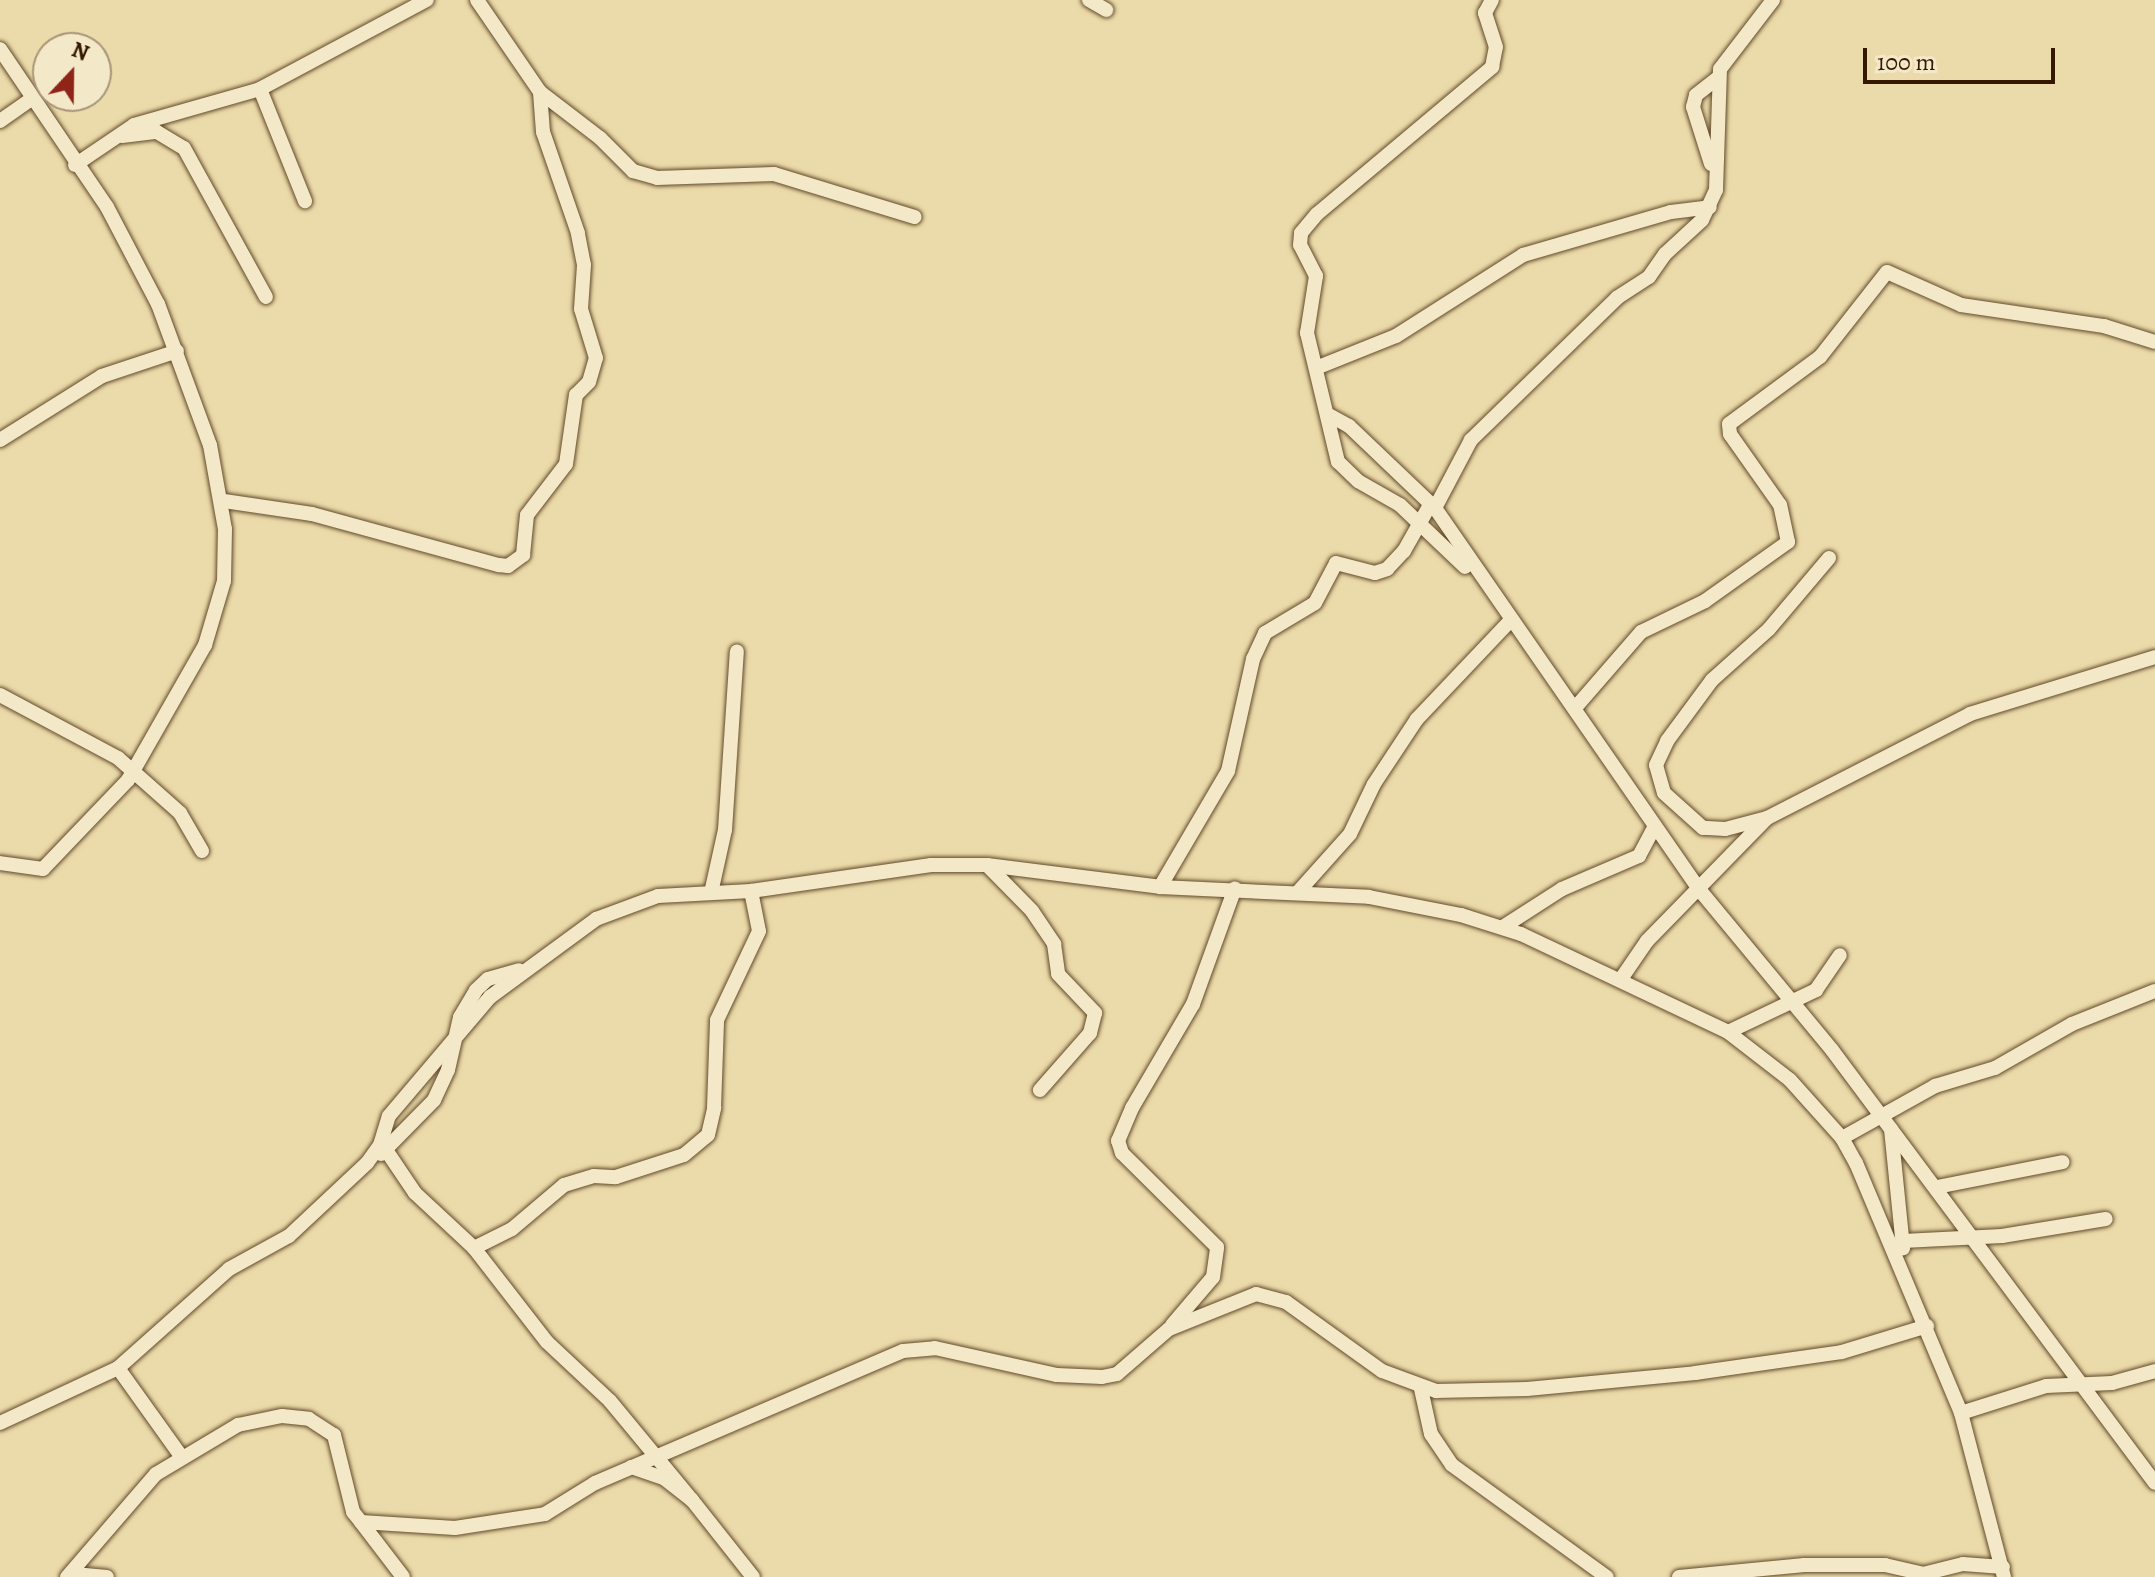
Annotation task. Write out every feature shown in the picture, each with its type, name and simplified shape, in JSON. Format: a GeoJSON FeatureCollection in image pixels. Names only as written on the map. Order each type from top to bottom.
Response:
{"type":"FeatureCollection","features":[{"type":"Feature","properties":{"kind":"street"},"geometry":{"type":"LineString","coordinates":[[75,165],[114,137],[162,113],[260,89],[427,0]]}},
{"type":"Feature","properties":{"kind":"street"},"geometry":{"type":"LineString","coordinates":[[477,0],[540,92],[643,176],[774,174],[915,217]]}},
{"type":"Feature","properties":{"kind":"street"},"geometry":{"type":"LineString","coordinates":[[1089,0],[1106,10]]}},
{"type":"Feature","properties":{"kind":"street"},"geometry":{"type":"LineString","coordinates":[[1484,583],[1420,523],[1346,472],[1334,451],[1329,415],[1306,322],[1316,276],[1304,256],[1301,233],[1329,203],[1492,67],[1496,47],[1485,13],[1492,0]]}},
{"type":"Feature","properties":{"kind":"street"},"geometry":{"type":"LineString","coordinates":[[1715,176],[1693,107],[1696,95],[1718,78],[1773,0]]}},
{"type":"Feature","properties":{"kind":"street"},"geometry":{"type":"LineString","coordinates":[[0,49],[32,99],[0,121]]}},
{"type":"Feature","properties":{"kind":"street"},"geometry":{"type":"LineString","coordinates":[[1160,887],[1228,771],[1253,659],[1265,633],[1315,603],[1336,563],[1375,573],[1387,569],[1433,505],[1471,440],[1617,298],[1649,277],[1710,207],[1715,176],[1718,78]]}},
{"type":"Feature","properties":{"kind":"street"},"geometry":{"type":"LineString","coordinates":[[260,89],[305,201]]}},
{"type":"Feature","properties":{"kind":"street"},"geometry":{"type":"LineString","coordinates":[[224,501],[283,508],[499,565],[508,566],[523,555],[527,515],[566,464],[576,395],[589,382],[596,358],[581,309],[584,265],[578,233],[543,132],[540,92]]}},
{"type":"Feature","properties":{"kind":"street"},"geometry":{"type":"LineString","coordinates":[[0,863],[43,869],[134,771],[191,673],[216,617],[224,581],[224,501],[177,351],[122,232],[40,112]]}},
{"type":"Feature","properties":{"kind":"street"},"geometry":{"type":"LineString","coordinates":[[114,137],[157,132],[184,148],[266,297]]}},
{"type":"Feature","properties":{"kind":"street"},"geometry":{"type":"LineString","coordinates":[[1316,368],[1396,336],[1523,255],[1671,212],[1710,207]]}},
{"type":"Feature","properties":{"kind":"street"},"geometry":{"type":"LineString","coordinates":[[1575,708],[1641,632],[1705,601],[1788,542],[1780,505],[1730,434],[1729,424],[1820,357],[1887,272],[1961,305],[2104,326],[2155,342]]}},
{"type":"Feature","properties":{"kind":"street"},"geometry":{"type":"LineString","coordinates":[[0,440],[102,376],[177,351]]}},
{"type":"Feature","properties":{"kind":"street"},"geometry":{"type":"LineString","coordinates":[[1329,415],[1349,426],[1433,505],[1484,583],[1575,708],[1698,888],[1794,1002],[1937,1187],[2155,1483]]}},
{"type":"Feature","properties":{"kind":"street"},"geometry":{"type":"LineString","coordinates":[[1829,558],[1769,629],[1712,680],[1660,752],[1656,765],[1664,793],[1703,828],[1725,829],[1767,818],[1970,714],[2155,657]]}},
{"type":"Feature","properties":{"kind":"street"},"geometry":{"type":"LineString","coordinates":[[1299,891],[1350,834],[1374,784],[1417,719],[1511,620]]}},
{"type":"Feature","properties":{"kind":"street"},"geometry":{"type":"LineString","coordinates":[[711,893],[725,830],[737,651]]}},
{"type":"Feature","properties":{"kind":"street"},"geometry":{"type":"LineString","coordinates":[[0,695],[103,748],[134,771],[180,813],[202,851]]}},
{"type":"Feature","properties":{"kind":"street"},"geometry":{"type":"LineString","coordinates":[[1621,979],[1647,941],[1767,818]]}},
{"type":"Feature","properties":{"kind":"street"},"geometry":{"type":"LineString","coordinates":[[1503,927],[1562,889],[1639,856],[1655,826]]}},
{"type":"Feature","properties":{"kind":"street"},"geometry":{"type":"LineString","coordinates":[[367,1163],[380,1145],[389,1116],[454,1036],[523,969],[624,905],[658,896],[751,891],[931,865],[987,865],[1160,887],[1299,891],[1413,905],[1503,927],[1621,979],[1728,1032],[1790,1080],[1842,1138],[1892,1240],[1961,1413],[2003,1572],[1963,1564],[1923,1574],[1885,1565],[1804,1565],[1679,1577]]}},
{"type":"Feature","properties":{"kind":"street"},"geometry":{"type":"LineString","coordinates":[[987,865],[1032,911],[1054,944],[1058,974],[1095,1013],[1090,1033],[1040,1090]]}},
{"type":"Feature","properties":{"kind":"street"},"geometry":{"type":"LineString","coordinates":[[361,1522],[432,1528],[532,1519],[631,1467],[903,1351],[935,1348],[1057,1375],[1102,1377],[1117,1374],[1169,1329],[1213,1277],[1217,1247],[1122,1153],[1118,1141],[1132,1108],[1193,1004],[1235,888]]}},
{"type":"Feature","properties":{"kind":"street"},"geometry":{"type":"LineString","coordinates":[[474,1248],[512,1229],[564,1185],[594,1176],[616,1177],[684,1155],[708,1135],[714,1108],[717,1020],[759,931],[751,891]]}},
{"type":"Feature","properties":{"kind":"street"},"geometry":{"type":"LineString","coordinates":[[1728,1032],[1794,1002],[1825,981],[1840,955]]}},
{"type":"Feature","properties":{"kind":"street"},"geometry":{"type":"LineString","coordinates":[[1842,1138],[1880,1114],[1935,1086],[1995,1068],[2072,1024],[2155,991]]}},
{"type":"Feature","properties":{"kind":"street"},"geometry":{"type":"LineString","coordinates":[[0,1423],[118,1368],[229,1269],[289,1236],[367,1163],[386,1150],[434,1100],[448,1070],[454,1036]]}},
{"type":"Feature","properties":{"kind":"street"},"geometry":{"type":"LineString","coordinates":[[1890,1128],[1904,1276]]}},
{"type":"Feature","properties":{"kind":"street"},"geometry":{"type":"LineString","coordinates":[[386,1150],[425,1204],[474,1248],[547,1342],[610,1401],[753,1577]]}},
{"type":"Feature","properties":{"kind":"street"},"geometry":{"type":"LineString","coordinates":[[1937,1187],[2063,1162]]}},
{"type":"Feature","properties":{"kind":"street"},"geometry":{"type":"LineString","coordinates":[[1903,1241],[1975,1238],[2106,1219]]}},
{"type":"Feature","properties":{"kind":"street"},"geometry":{"type":"LineString","coordinates":[[1169,1329],[1231,1301],[1274,1295],[1358,1358],[1421,1389],[1527,1389],[1695,1373],[1842,1352],[1927,1326]]}},
{"type":"Feature","properties":{"kind":"street"},"geometry":{"type":"LineString","coordinates":[[118,1368],[181,1456]]}},
{"type":"Feature","properties":{"kind":"street"},"geometry":{"type":"LineString","coordinates":[[1961,1413],[2046,1386],[2081,1386],[2155,1371]]}},
{"type":"Feature","properties":{"kind":"street"},"geometry":{"type":"LineString","coordinates":[[1421,1389],[1431,1434],[1452,1465],[1607,1577]]}},
{"type":"Feature","properties":{"kind":"street"},"geometry":{"type":"LineString","coordinates":[[71,1575],[131,1497],[181,1456],[238,1425],[282,1416],[309,1419],[334,1435],[353,1512],[403,1577]]}},
{"type":"Feature","properties":{"kind":"street"},"geometry":{"type":"LineString","coordinates":[[631,1467],[665,1479],[692,1500]]}},
{"type":"Feature","properties":{"kind":"street"},"geometry":{"type":"LineString","coordinates":[[71,1575],[107,1577]]}}]}
